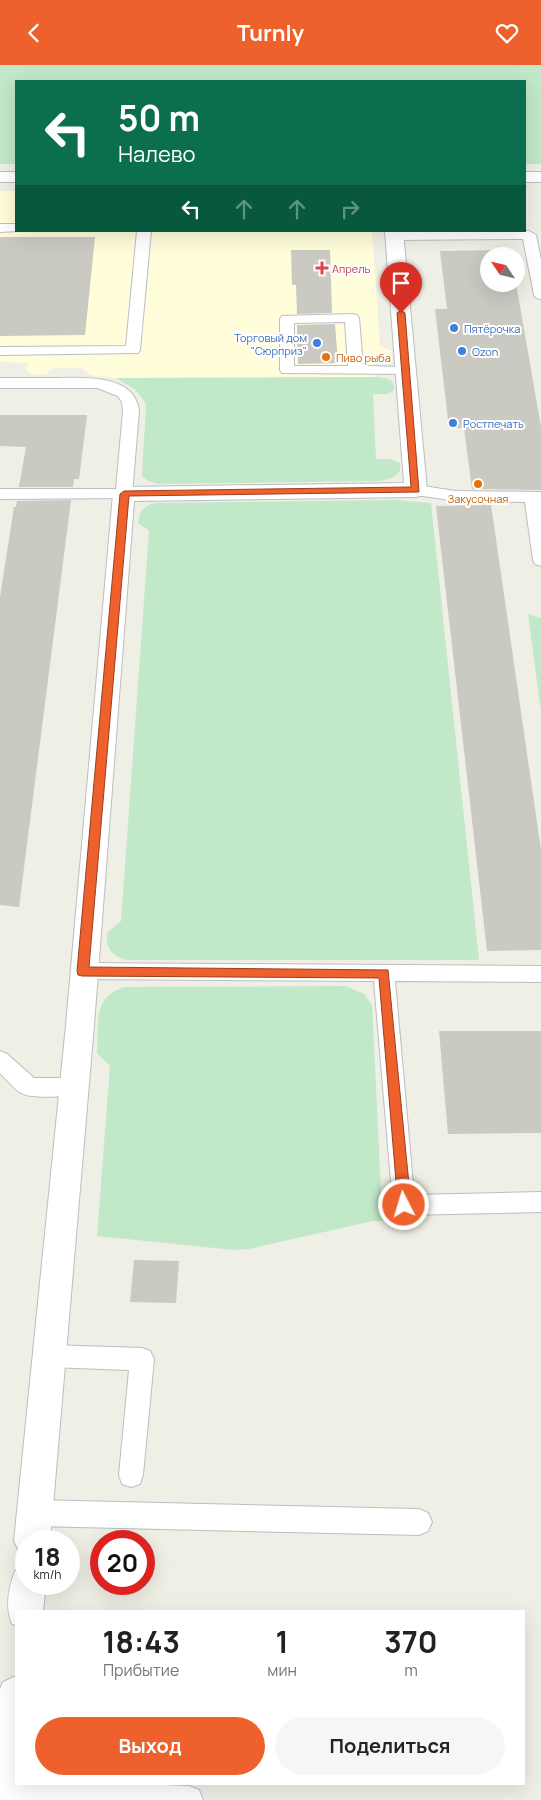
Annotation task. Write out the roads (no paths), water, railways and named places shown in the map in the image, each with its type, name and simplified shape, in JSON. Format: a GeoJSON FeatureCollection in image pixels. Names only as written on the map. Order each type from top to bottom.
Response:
{"type":"FeatureCollection","features":[{"type":"Feature","properties":{"kind":"street"},"geometry":{"type":"LineString","coordinates":[[0,177],[15,177]]}},
{"type":"Feature","properties":{"kind":"street"},"geometry":{"type":"LineString","coordinates":[[526,177],[541,177]]}},
{"type":"Feature","properties":{"kind":"street"},"geometry":{"type":"LineString","coordinates":[[33,1530],[124,494],[416,489],[394,233]]}},
{"type":"Feature","properties":{"kind":"street"},"geometry":{"type":"LineString","coordinates":[[25,1610],[27,1595]]}},
{"type":"Feature","properties":{"kind":"street"},"geometry":{"type":"LineString","coordinates":[[5,1796],[15,1704]]}},
{"type":"Feature","properties":{"kind":"lane"},"geometry":{"type":"LineString","coordinates":[[0,228],[15,228]]}},
{"type":"Feature","properties":{"kind":"lane"},"geometry":{"type":"LineString","coordinates":[[0,383],[133,350],[144,232]]}},
{"type":"Feature","properties":{"kind":"lane"},"geometry":{"type":"LineString","coordinates":[[394,233],[528,235],[538,268],[541,295]]}},
{"type":"Feature","properties":{"kind":"lane"},"geometry":{"type":"LineString","coordinates":[[356,370],[352,318],[287,319],[287,369],[406,371]]}},
{"type":"Feature","properties":{"kind":"lane"},"geometry":{"type":"LineString","coordinates":[[0,351],[64,366],[106,385],[123,393],[130,401],[131,411],[124,494],[0,494]]}},
{"type":"Feature","properties":{"kind":"lane"},"geometry":{"type":"LineString","coordinates":[[416,489],[456,496],[499,497],[537,504],[541,560]]}},
{"type":"Feature","properties":{"kind":"lane"},"geometry":{"type":"LineString","coordinates":[[82,971],[541,973]]}},
{"type":"Feature","properties":{"kind":"lane"},"geometry":{"type":"LineString","coordinates":[[384,973],[404,1205],[541,1202]]}},
{"type":"Feature","properties":{"kind":"lane"},"geometry":{"type":"LineString","coordinates":[[0,1060],[29,1087],[73,1087]]}},
{"type":"Feature","properties":{"kind":"lane"},"geometry":{"type":"LineString","coordinates":[[49,1356],[142,1359],[131,1475]]}},
{"type":"Feature","properties":{"kind":"lane"},"geometry":{"type":"LineString","coordinates":[[35,1513],[419,1522]]}},
{"type":"Feature","properties":{"kind":"lane"},"geometry":{"type":"LineString","coordinates":[[5,1796],[190,1800]]}},
{"type":"Feature","properties":{"kind":"place","name":"Апрель"},"geometry":{"type":"Point","coordinates":[322,268]}},
{"type":"Feature","properties":{"kind":"place","name":"Пятёрочка"},"geometry":{"type":"Point","coordinates":[454,328]}},
{"type":"Feature","properties":{"kind":"place","name":"Торговый дом \"Сюрприз\""},"geometry":{"type":"Point","coordinates":[317,343]}},
{"type":"Feature","properties":{"kind":"place","name":"Ozon"},"geometry":{"type":"Point","coordinates":[462,351]}},
{"type":"Feature","properties":{"kind":"place","name":"Пиво рыба"},"geometry":{"type":"Point","coordinates":[326,357]}},
{"type":"Feature","properties":{"kind":"place","name":"Ростпечать"},"geometry":{"type":"Point","coordinates":[453,423]}},
{"type":"Feature","properties":{"kind":"place","name":"Закусочная"},"geometry":{"type":"Point","coordinates":[478,484]}}]}
